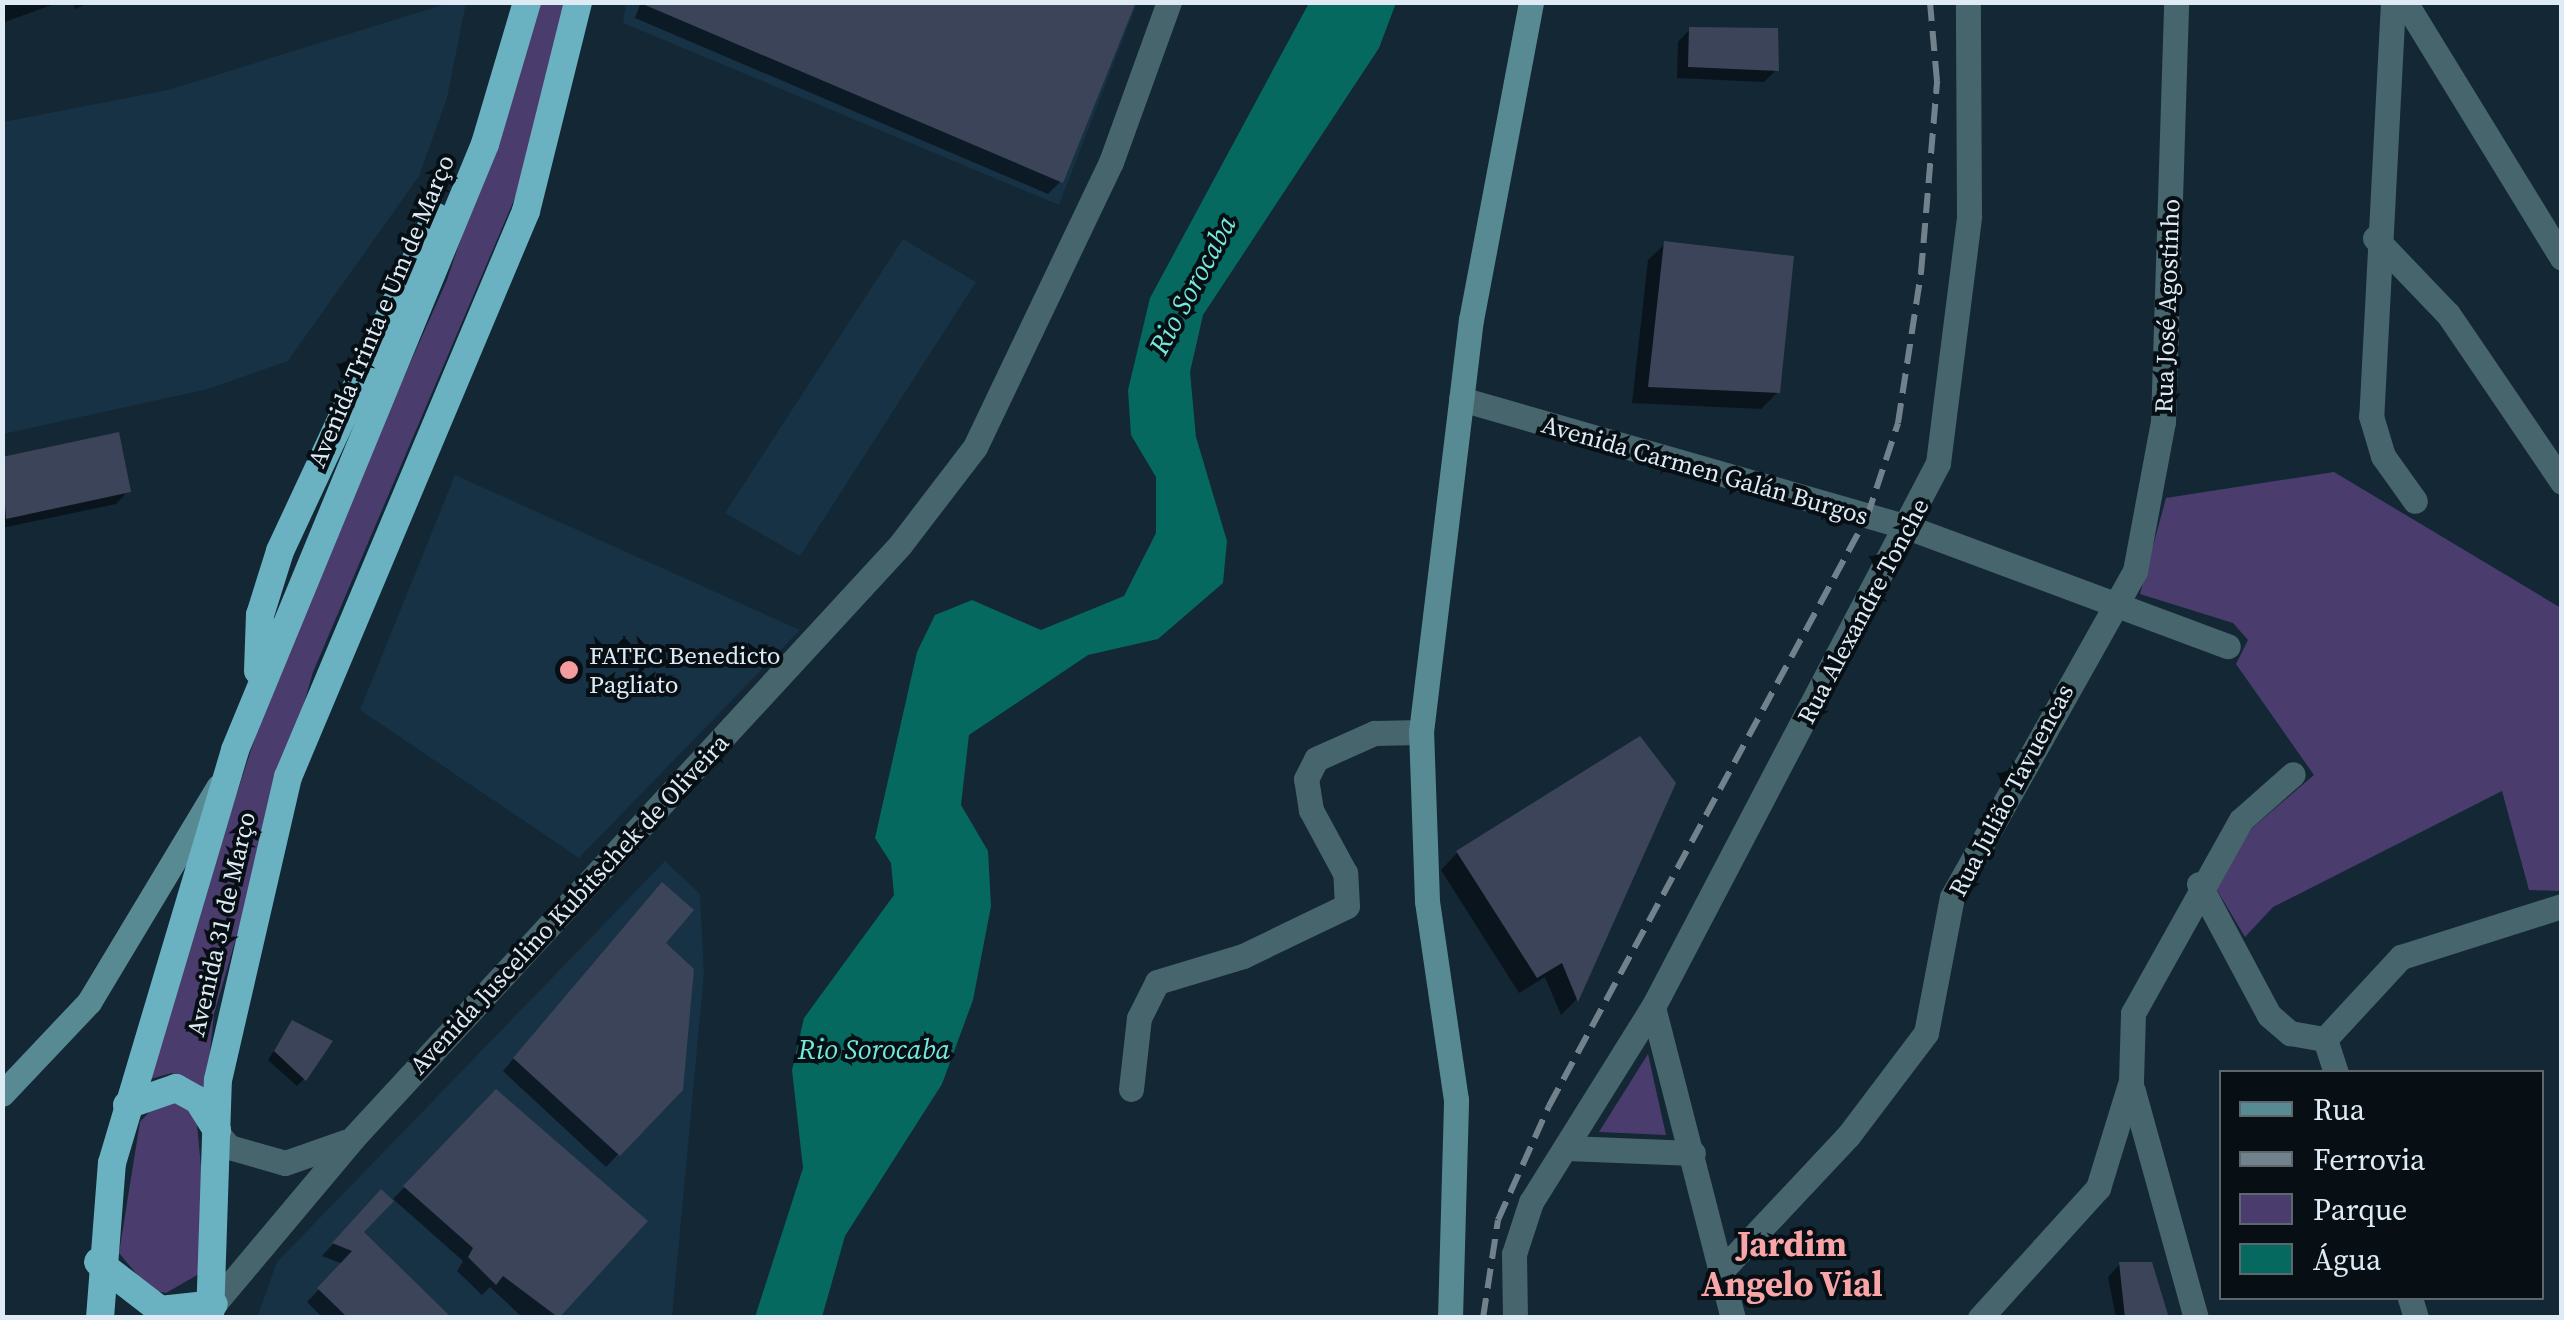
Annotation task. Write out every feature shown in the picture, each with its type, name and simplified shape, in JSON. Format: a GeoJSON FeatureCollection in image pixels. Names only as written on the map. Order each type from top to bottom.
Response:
{"type":"FeatureCollection","features":[{"type":"Feature","properties":{"kind":"highway","name":"Avenida Trinta e Um de Março"},"geometry":{"type":"LineString","coordinates":[[278,640],[515,59],[527,2]]}},
{"type":"Feature","properties":{"kind":"highway","name":"Avenida 31 de Março"},"geometry":{"type":"LineString","coordinates":[[212,1310],[218,1080],[246,932],[288,777],[372,560],[538,179],[578,2]]}},
{"type":"Feature","properties":{"kind":"highway"},"geometry":{"type":"LineString","coordinates":[[257,693],[260,615],[280,550],[406,269],[515,59]]}},
{"type":"Feature","properties":{"kind":"highway","name":"Avenida 31 de Março"},"geometry":{"type":"LineString","coordinates":[[100,1318],[98,1262],[127,1105],[230,766],[278,640]]}},
{"type":"Feature","properties":{"kind":"highway"},"geometry":{"type":"LineString","coordinates":[[127,1105],[176,1088],[198,1100],[218,1132]]}},
{"type":"Feature","properties":{"kind":"highway"},"geometry":{"type":"LineString","coordinates":[[98,1262],[160,1310],[212,1310]]}},
{"type":"Feature","properties":{"kind":"main road"},"geometry":{"type":"LineString","coordinates":[[1450,1318],[1456,1100],[1427,902],[1421,732],[1461,399],[1531,2]]}},
{"type":"Feature","properties":{"kind":"main road"},"geometry":{"type":"LineString","coordinates":[[2,1094],[89,1002],[230,766]]}},
{"type":"Feature","properties":{"kind":"street","name":"Avenida Juscelino Kubitschek de Oliveira"},"geometry":{"type":"LineString","coordinates":[[212,1310],[354,1137],[886,560],[976,448],[1110,162],[1170,2]]}},
{"type":"Feature","properties":{"kind":"street","name":"Rua Alexandre Tonche"},"geometry":{"type":"LineString","coordinates":[[1515,1318],[1514,1254],[1531,1202],[1652,1007],[1910,528],[1938,463],[1969,216],[1968,2]]}},
{"type":"Feature","properties":{"kind":"street","name":"Rua José Agostinho"},"geometry":{"type":"LineString","coordinates":[[2117,603],[2135,571],[2162,422],[2176,2]]}},
{"type":"Feature","properties":{"kind":"street"},"geometry":{"type":"LineString","coordinates":[[2393,2],[2375,238],[2371,416],[2383,456],[2415,501]]}},
{"type":"Feature","properties":{"kind":"street"},"geometry":{"type":"LineString","coordinates":[[2405,2],[2562,258]]}},
{"type":"Feature","properties":{"kind":"street"},"geometry":{"type":"LineString","coordinates":[[2375,238],[2448,314],[2562,482]]}},
{"type":"Feature","properties":{"kind":"street","name":"Avenida Carmen Galán Burgos"},"geometry":{"type":"LineString","coordinates":[[1461,399],[1910,528],[2228,646]]}},
{"type":"Feature","properties":{"kind":"street","name":"Rua Julião Tavuencas"},"geometry":{"type":"LineString","coordinates":[[1722,1270],[1848,1136],[1926,1034],[1952,897],[2117,603]]}},
{"type":"Feature","properties":{"kind":"street"},"geometry":{"type":"LineString","coordinates":[[1130,1089],[1139,1018],[1157,982],[1243,956],[1346,906],[1345,872],[1311,810],[1306,779],[1316,759],[1374,733],[1421,732]]}},
{"type":"Feature","properties":{"kind":"street"},"geometry":{"type":"LineString","coordinates":[[2196,1318],[2131,1081],[2132,1013],[2199,884],[2241,820],[2293,774]]}},
{"type":"Feature","properties":{"kind":"street"},"geometry":{"type":"LineString","coordinates":[[2199,884],[2269,1015],[2290,1033],[2325,1039]]}},
{"type":"Feature","properties":{"kind":"street"},"geometry":{"type":"LineString","coordinates":[[2325,1039],[2401,957],[2562,906]]}},
{"type":"Feature","properties":{"kind":"street"},"geometry":{"type":"LineString","coordinates":[[1652,1007],[1694,1153],[1734,1318]]}},
{"type":"Feature","properties":{"kind":"street"},"geometry":{"type":"LineString","coordinates":[[2325,1039],[2335,1070]]}},
{"type":"Feature","properties":{"kind":"street"},"geometry":{"type":"LineString","coordinates":[[1980,1318],[2098,1188],[2131,1081]]}},
{"type":"Feature","properties":{"kind":"street","name":"Avenida Juscelino Kubitschek de Oliveira"},"geometry":{"type":"LineString","coordinates":[[218,1132],[229,1147],[285,1162],[354,1137]]}},
{"type":"Feature","properties":{"kind":"street"},"geometry":{"type":"LineString","coordinates":[[1567,1148],[1694,1153]]}},
{"type":"Feature","properties":{"kind":"shaded area"},"geometry":{"type":"Polygon","coordinates":[[[626,2],[1137,3],[1059,205],[623,23],[626,2]]]}},
{"type":"Feature","properties":{"kind":"shaded area"},"geometry":{"type":"Polygon","coordinates":[[[449,3],[466,3],[447,98],[419,176],[288,361],[208,389],[3,434],[3,122],[168,90],[449,3]]]}},
{"type":"Feature","properties":{"kind":"shaded area"},"geometry":{"type":"Polygon","coordinates":[[[903,239],[976,282],[800,556],[725,513],[903,239]]]}},
{"type":"Feature","properties":{"kind":"shaded area","name":"FATEC Benedicto Pagliato"},"geometry":{"type":"Polygon","coordinates":[[[455,475],[800,630],[579,858],[360,710],[455,475]]]}},
{"type":"Feature","properties":{"kind":"shaded area"},"geometry":{"type":"Polygon","coordinates":[[[665,861],[700,894],[704,974],[672,1317],[257,1318],[277,1262],[665,861]]]}},
{"type":"Feature","properties":{"kind":"green space"},"geometry":{"type":"Polygon","coordinates":[[[540,3],[568,3],[531,160],[313,672],[214,1014],[206,1089],[172,1073],[143,1081],[286,643],[447,280],[540,3]]]}},
{"type":"Feature","properties":{"kind":"green space"},"geometry":{"type":"Polygon","coordinates":[[[2334,472],[2561,608],[2561,891],[2529,890],[2502,791],[2273,907],[2245,937],[2214,885],[2251,829],[2314,775],[2236,664],[2248,640],[2233,623],[2140,594],[2166,498],[2334,472]]]}},
{"type":"Feature","properties":{"kind":"green space"},"geometry":{"type":"Polygon","coordinates":[[[1648,1054],[1666,1135],[1599,1132],[1648,1054]]]}},
{"type":"Feature","properties":{"kind":"green space"},"geometry":{"type":"Polygon","coordinates":[[[162,1098],[185,1104],[197,1125],[204,1198],[199,1274],[166,1293],[150,1290],[119,1253],[140,1122],[162,1098]]]}},
{"type":"Feature","properties":{"kind":"water","name":"Rio Sorocaba"},"geometry":{"type":"Polygon","coordinates":[[[1309,3],[1396,3],[1379,48],[1203,315],[1190,372],[1196,437],[1227,541],[1223,583],[1158,639],[1088,655],[969,735],[961,805],[988,851],[991,906],[973,1000],[942,1084],[845,1236],[822,1317],[755,1317],[803,1168],[792,1070],[804,1018],[894,895],[891,863],[875,838],[917,652],[935,615],[972,600],[1041,630],[1124,596],[1156,533],[1156,477],[1131,435],[1128,390],[1150,298],[1309,3]]]}},
{"type":"Feature","properties":{"kind":"building"},"geometry":{"type":"Polygon","coordinates":[[[638,2],[1136,2],[1063,183],[638,2]]]}},
{"type":"Feature","properties":{"kind":"building"},"geometry":{"type":"Polygon","coordinates":[[[1689,27],[1778,28],[1779,71],[1688,67],[1689,27]]]}},
{"type":"Feature","properties":{"kind":"building"},"geometry":{"type":"Polygon","coordinates":[[[1664,241],[1794,256],[1780,393],[1648,387],[1664,241]]]}},
{"type":"Feature","properties":{"kind":"building"},"geometry":{"type":"Polygon","coordinates":[[[119,432],[131,492],[6,519],[2,457],[119,432]]]}},
{"type":"Feature","properties":{"kind":"building"},"geometry":{"type":"Polygon","coordinates":[[[1640,736],[1676,783],[1578,1002],[1562,963],[1537,978],[1456,851],[1640,736]]]}},
{"type":"Feature","properties":{"kind":"building"},"geometry":{"type":"Polygon","coordinates":[[[662,882],[694,910],[666,943],[694,969],[683,1090],[620,1156],[513,1058],[662,882]]]}},
{"type":"Feature","properties":{"kind":"building"},"geometry":{"type":"Polygon","coordinates":[[[292,1020],[333,1041],[306,1081],[274,1051],[292,1020]]]}},
{"type":"Feature","properties":{"kind":"building"},"geometry":{"type":"Polygon","coordinates":[[[496,1089],[648,1221],[559,1318],[503,1276],[496,1285],[468,1257],[473,1248],[403,1186],[496,1089]]]}},
{"type":"Feature","properties":{"kind":"building"},"geometry":{"type":"Polygon","coordinates":[[[381,1189],[394,1201],[364,1232],[452,1318],[348,1318],[317,1288],[352,1251],[332,1243],[381,1189]]]}},
{"type":"Feature","properties":{"kind":"building"},"geometry":{"type":"Polygon","coordinates":[[[2119,1262],[2152,1262],[2169,1318],[2125,1318],[2119,1262]]]}},
{"type":"Feature","properties":{"kind":"railway"},"geometry":{"type":"LineString","coordinates":[[1483,1318],[1498,1220],[1549,1106],[1867,517],[1898,423],[1921,273],[1937,81],[1930,2]]}},
{"type":"Feature","properties":{"kind":"place","name":"FATEC Benedicto Pagliato"},"geometry":{"type":"Point","coordinates":[569,670]}},
{"type":"Feature","properties":{"kind":"district","name":"Jardim Angelo Vial"},"geometry":{"type":"Point","coordinates":[1792,1264]}}]}
